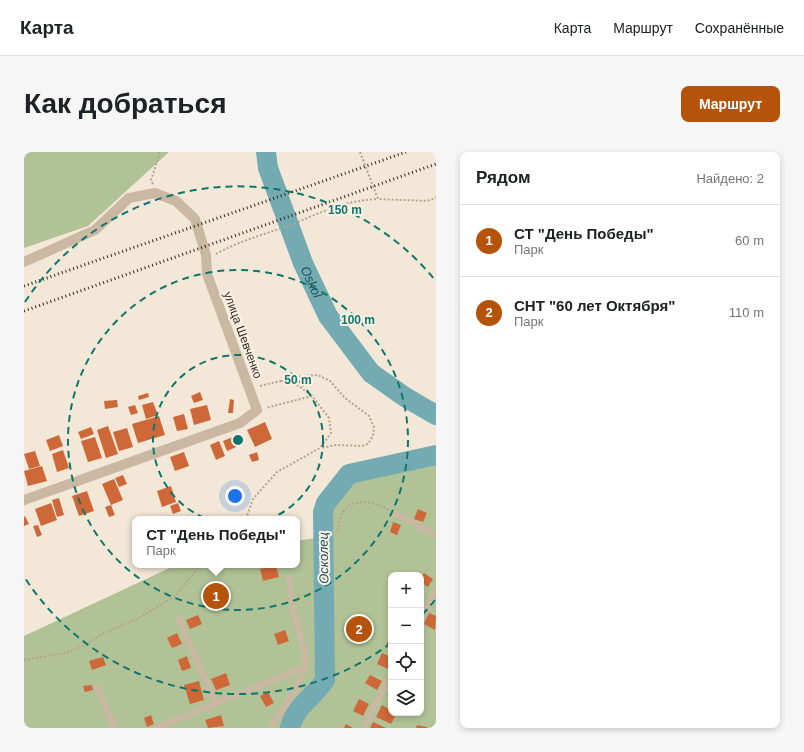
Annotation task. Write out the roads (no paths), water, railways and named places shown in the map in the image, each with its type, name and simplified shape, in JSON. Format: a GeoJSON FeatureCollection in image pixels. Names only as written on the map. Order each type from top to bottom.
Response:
{"type":"FeatureCollection","features":[{"type":"Feature","properties":{"kind":"street","name":"улица Шевченко"},"geometry":{"type":"LineString","coordinates":[[24,262],[94,230],[129,198],[155,193],[176,201],[195,219],[206,260],[207,274],[257,410],[240,423],[24,500]]}},
{"type":"Feature","properties":{"kind":"lane"},"geometry":{"type":"LineString","coordinates":[[395,513],[436,535]]}},
{"type":"Feature","properties":{"kind":"lane"},"geometry":{"type":"LineString","coordinates":[[270,728],[291,696],[305,667],[305,657],[293,609],[292,590],[289,578]]}},
{"type":"Feature","properties":{"kind":"lane"},"geometry":{"type":"LineString","coordinates":[[424,612],[436,590]]}},
{"type":"Feature","properties":{"kind":"lane"},"geometry":{"type":"LineString","coordinates":[[179,618],[216,704]]}},
{"type":"Feature","properties":{"kind":"lane"},"geometry":{"type":"LineString","coordinates":[[156,728],[305,667]]}},
{"type":"Feature","properties":{"kind":"lane"},"geometry":{"type":"LineString","coordinates":[[364,728],[388,680]]}},
{"type":"Feature","properties":{"kind":"lane"},"geometry":{"type":"LineString","coordinates":[[98,687],[115,728]]}},
{"type":"Feature","properties":{"kind":"waterway","name":"Oskol"},"geometry":{"type":"LineString","coordinates":[[266,152],[268,168],[303,263],[328,316],[371,373],[405,397],[436,415]]}},
{"type":"Feature","properties":{"kind":"waterway","name":"Осколец"},"geometry":{"type":"LineString","coordinates":[[290,728],[292,720],[300,708],[325,680],[323,512],[326,503],[349,474],[436,455]]}},
{"type":"Feature","properties":{"kind":"railway"},"geometry":{"type":"LineString","coordinates":[[24,286],[406,152]]}},
{"type":"Feature","properties":{"kind":"railway"},"geometry":{"type":"LineString","coordinates":[[24,311],[436,164]]}},
{"type":"Feature","properties":{"kind":"place","name":"СТ \"День Победы\""},"geometry":{"type":"Point","coordinates":[216,596]}},
{"type":"Feature","properties":{"kind":"place","name":"СНТ \"60 лет Октября\""},"geometry":{"type":"Point","coordinates":[359,629]}}]}
